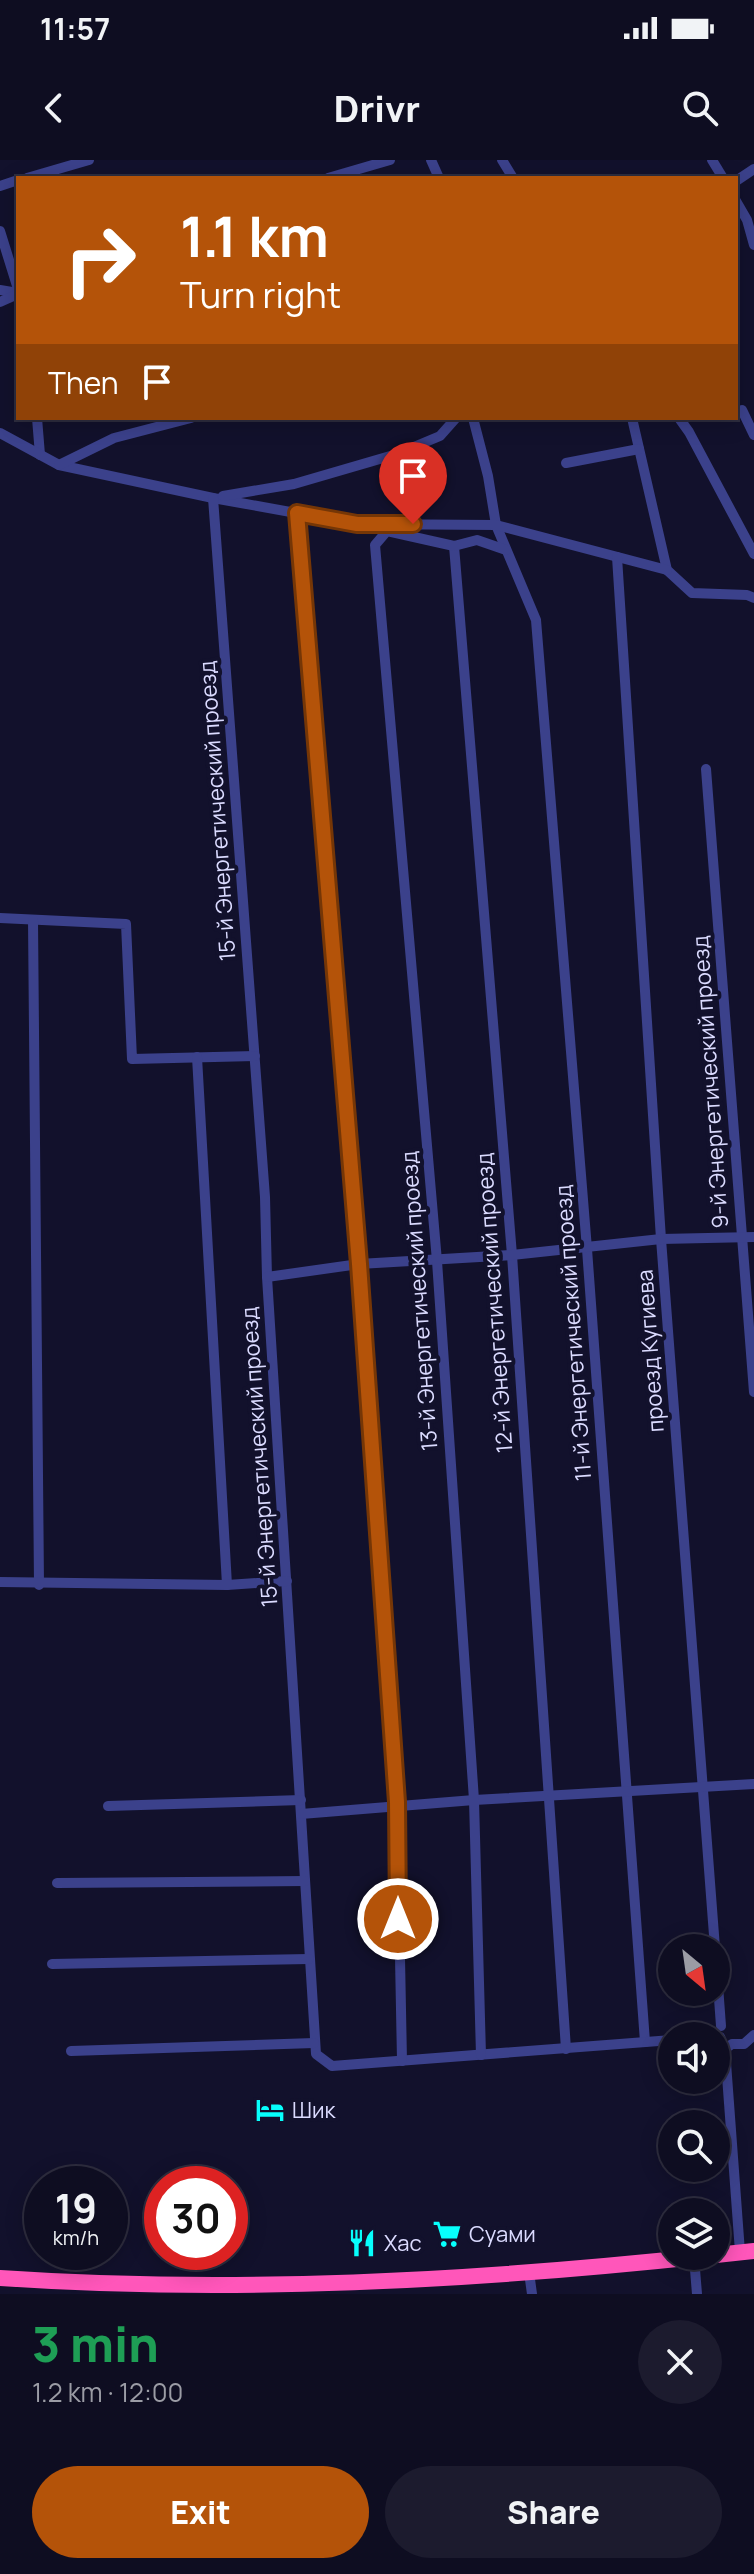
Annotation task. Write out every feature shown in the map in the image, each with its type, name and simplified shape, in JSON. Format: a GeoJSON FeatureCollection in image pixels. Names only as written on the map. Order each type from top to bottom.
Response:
{"type":"FeatureCollection","features":[{"type":"Feature","properties":{"kind":"highway"},"geometry":{"type":"LineString","coordinates":[[0,2278],[84,2286],[270,2288],[658,2261]]}},
{"type":"Feature","properties":{"kind":"street"},"geometry":{"type":"LineString","coordinates":[[34,176],[89,160]]}},
{"type":"Feature","properties":{"kind":"street"},"geometry":{"type":"LineString","coordinates":[[335,176],[390,160]]}},
{"type":"Feature","properties":{"kind":"street"},"geometry":{"type":"LineString","coordinates":[[738,204],[747,220],[754,245]]}},
{"type":"Feature","properties":{"kind":"street"},"geometry":{"type":"LineString","coordinates":[[0,231],[15,270]]}},
{"type":"Feature","properties":{"kind":"street"},"geometry":{"type":"LineString","coordinates":[[742,410],[754,435]]}},
{"type":"Feature","properties":{"kind":"street"},"geometry":{"type":"LineString","coordinates":[[37,420],[40,455]]}},
{"type":"Feature","properties":{"kind":"street"},"geometry":{"type":"LineString","coordinates":[[59,465],[114,438],[183,420]]}},
{"type":"Feature","properties":{"kind":"street"},"geometry":{"type":"LineString","coordinates":[[213,498],[294,484],[397,454],[440,436],[454,420]]}},
{"type":"Feature","properties":{"kind":"street","name":"11-й Энергетический проезд"},"geometry":{"type":"LineString","coordinates":[[474,420],[488,476],[496,525],[536,620],[587,1249],[645,2042]]}},
{"type":"Feature","properties":{"kind":"street"},"geometry":{"type":"LineString","coordinates":[[632,420],[667,570]]}},
{"type":"Feature","properties":{"kind":"street"},"geometry":{"type":"LineString","coordinates":[[680,420],[754,554]]}},
{"type":"Feature","properties":{"kind":"street"},"geometry":{"type":"LineString","coordinates":[[0,433],[59,465],[213,498],[357,524],[454,550],[477,540],[506,550]]}},
{"type":"Feature","properties":{"kind":"street"},"geometry":{"type":"LineString","coordinates":[[566,463],[639,449]]}},
{"type":"Feature","properties":{"kind":"street","name":"15-й Энергетический проезд"},"geometry":{"type":"LineString","coordinates":[[213,498],[265,1197],[267,1277],[314,2043]]}},
{"type":"Feature","properties":{"kind":"street"},"geometry":{"type":"LineString","coordinates":[[297,513],[359,1264],[397,1807],[402,2061]]}},
{"type":"Feature","properties":{"kind":"street"},"geometry":{"type":"LineString","coordinates":[[357,524],[496,525],[667,570],[692,593],[747,595],[754,598]]}},
{"type":"Feature","properties":{"kind":"street","name":"13-й Энергетический проезд"},"geometry":{"type":"LineString","coordinates":[[387,531],[375,545],[437,1261],[474,1800],[481,2055]]}},
{"type":"Feature","properties":{"kind":"street","name":"12-й Энергетический проезд"},"geometry":{"type":"LineString","coordinates":[[454,550],[512,1255],[566,2049]]}},
{"type":"Feature","properties":{"kind":"street","name":"проезд Кугиева"},"geometry":{"type":"LineString","coordinates":[[617,557],[661,1239],[714,1934]]}},
{"type":"Feature","properties":{"kind":"street","name":"9-й Энергетический проезд"},"geometry":{"type":"LineString","coordinates":[[706,769],[754,1392]]}},
{"type":"Feature","properties":{"kind":"street"},"geometry":{"type":"LineString","coordinates":[[0,918],[126,924],[132,1059],[255,1056]]}},
{"type":"Feature","properties":{"kind":"street"},"geometry":{"type":"LineString","coordinates":[[33,920],[39,1585]]}},
{"type":"Feature","properties":{"kind":"street"},"geometry":{"type":"LineString","coordinates":[[197,1057],[227,1585]]}},
{"type":"Feature","properties":{"kind":"street"},"geometry":{"type":"LineString","coordinates":[[267,1277],[359,1264],[587,1249],[661,1239],[754,1237]]}},
{"type":"Feature","properties":{"kind":"street"},"geometry":{"type":"LineString","coordinates":[[0,1582],[39,1585],[227,1585],[287,1581]]}},
{"type":"Feature","properties":{"kind":"street"},"geometry":{"type":"LineString","coordinates":[[301,1814],[474,1800],[754,1784]]}},
{"type":"Feature","properties":{"kind":"street"},"geometry":{"type":"LineString","coordinates":[[108,1806],[301,1800]]}},
{"type":"Feature","properties":{"kind":"street"},"geometry":{"type":"LineString","coordinates":[[57,1883],[305,1881]]}},
{"type":"Feature","properties":{"kind":"street"},"geometry":{"type":"LineString","coordinates":[[52,1964],[309,1959]]}},
{"type":"Feature","properties":{"kind":"street"},"geometry":{"type":"LineString","coordinates":[[730,2045],[744,2044],[754,2035]]}},
{"type":"Feature","properties":{"kind":"street"},"geometry":{"type":"LineString","coordinates":[[71,2051],[314,2043],[316,2054],[332,2066],[658,2041]]}},
{"type":"Feature","properties":{"kind":"street"},"geometry":{"type":"LineString","coordinates":[[730,2094],[747,2252]]}},
{"type":"Feature","properties":{"kind":"street"},"geometry":{"type":"LineString","coordinates":[[697,2294],[699,2270]]}},
{"type":"Feature","properties":{"kind":"street"},"geometry":{"type":"LineString","coordinates":[[529,2272],[532,2294]]}},
{"type":"Feature","properties":{"kind":"place","name":"Шик"},"geometry":{"type":"Point","coordinates":[270,2110]}},
{"type":"Feature","properties":{"kind":"place","name":"Суами"},"geometry":{"type":"Point","coordinates":[447,2234]}},
{"type":"Feature","properties":{"kind":"place","name":"Хас"},"geometry":{"type":"Point","coordinates":[362,2243]}},
{"type":"Feature","properties":{"kind":"route"},"geometry":{"type":"LineString","coordinates":[[398,1919],[397,1802],[359,1264],[297,513],[357,524],[413,524]]}}]}
